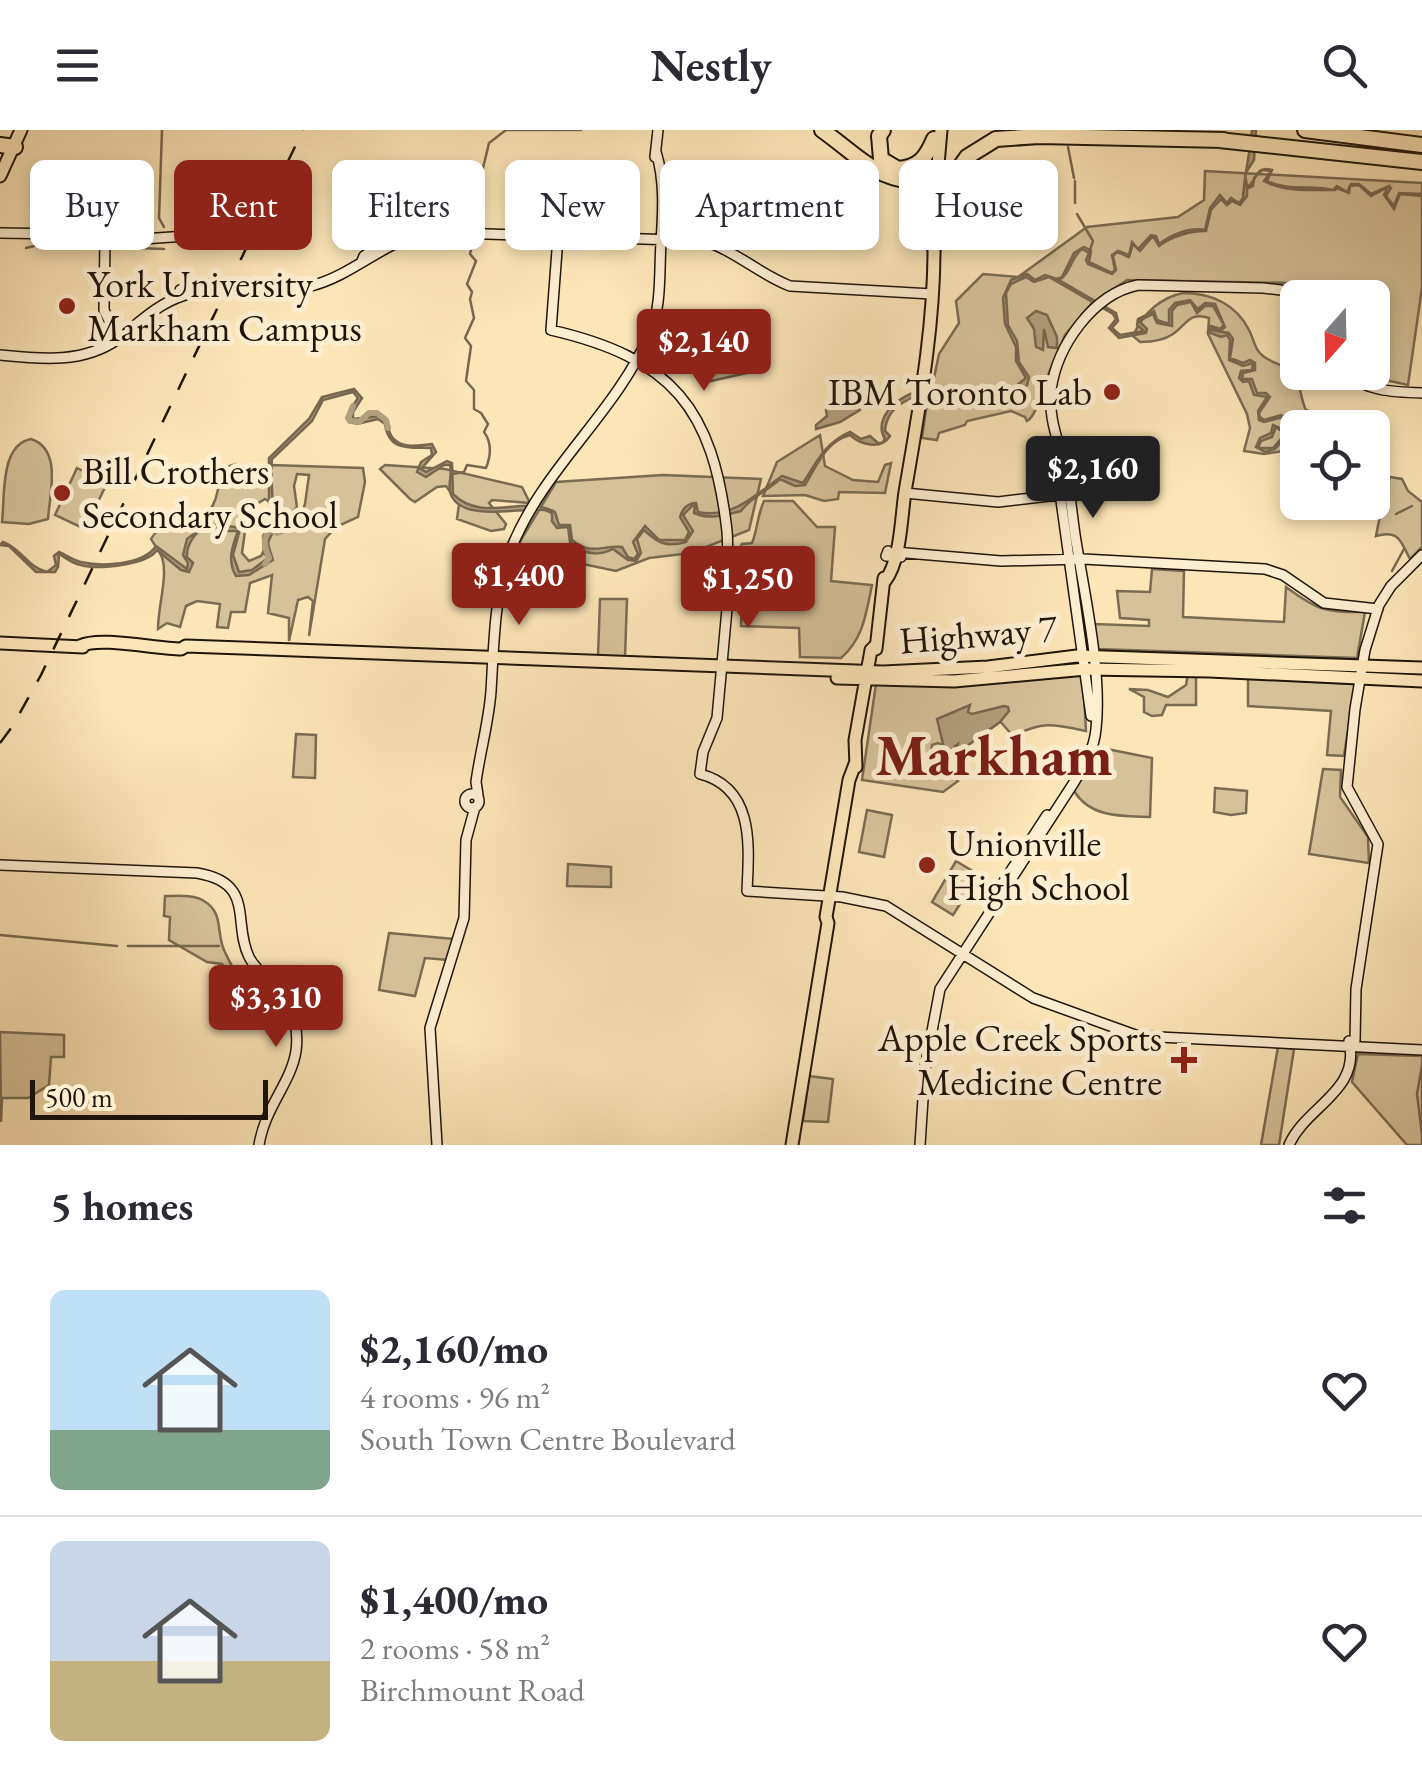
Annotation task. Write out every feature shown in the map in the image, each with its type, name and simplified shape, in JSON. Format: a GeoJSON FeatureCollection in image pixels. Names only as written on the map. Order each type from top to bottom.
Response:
{"type":"FeatureCollection","features":[{"type":"Feature","properties":{"kind":"highway"},"geometry":{"type":"LineString","coordinates":[[822,130],[875,172],[899,177]]}},
{"type":"Feature","properties":{"kind":"highway"},"geometry":{"type":"LineString","coordinates":[[883,130],[879,136],[880,159],[898,170],[918,164],[927,156],[937,133]]}},
{"type":"Feature","properties":{"kind":"highway"},"geometry":{"type":"LineString","coordinates":[[1104,130],[1422,162]]}},
{"type":"Feature","properties":{"kind":"highway"},"geometry":{"type":"LineString","coordinates":[[1305,130],[1422,145]]}},
{"type":"Feature","properties":{"kind":"highway"},"geometry":{"type":"LineString","coordinates":[[965,160],[996,140],[1039,136],[1224,140]]}},
{"type":"Feature","properties":{"kind":"main road"},"geometry":{"type":"LineString","coordinates":[[0,164],[18,130]]}},
{"type":"Feature","properties":{"kind":"main road"},"geometry":{"type":"LineString","coordinates":[[437,1145],[430,1028],[464,918],[471,807],[465,798],[474,794],[496,661],[504,571],[516,538],[542,490],[611,404],[646,339],[656,310],[663,199],[656,152],[658,130]]}},
{"type":"Feature","properties":{"kind":"main road"},"geometry":{"type":"LineString","coordinates":[[934,160],[937,133]]}},
{"type":"Feature","properties":{"kind":"main road"},"geometry":{"type":"LineString","coordinates":[[0,176],[8,147]]}},
{"type":"Feature","properties":{"kind":"main road"},"geometry":{"type":"LineString","coordinates":[[362,261],[386,239],[419,228],[715,239],[774,274],[798,282],[929,291]]}},
{"type":"Feature","properties":{"kind":"main road"},"geometry":{"type":"LineString","coordinates":[[0,356],[54,359],[85,353],[116,336],[151,304],[191,287],[215,283],[291,288],[326,280],[399,240],[429,232],[505,235]]}},
{"type":"Feature","properties":{"kind":"main road"},"geometry":{"type":"LineString","coordinates":[[0,233],[30,234]]}},
{"type":"Feature","properties":{"kind":"main road"},"geometry":{"type":"LineString","coordinates":[[640,237],[659,237]]}},
{"type":"Feature","properties":{"kind":"main road"},"geometry":{"type":"LineString","coordinates":[[105,250],[104,310],[116,336]]}},
{"type":"Feature","properties":{"kind":"main road"},"geometry":{"type":"LineString","coordinates":[[557,250],[551,330],[611,350],[663,384],[680,402],[716,476],[724,514],[728,598],[716,723],[703,752],[700,774],[725,786],[745,817],[749,842],[747,891],[833,896],[886,906],[1032,998],[1138,1036],[1422,1050]]}},
{"type":"Feature","properties":{"kind":"main road"},"geometry":{"type":"LineString","coordinates":[[929,291],[930,250]]}},
{"type":"Feature","properties":{"kind":"main road"},"geometry":{"type":"LineString","coordinates":[[792,1145],[849,780],[861,741],[870,650],[875,646],[905,493],[934,250]]}},
{"type":"Feature","properties":{"kind":"main road"},"geometry":{"type":"LineString","coordinates":[[920,1145],[934,1008],[940,989],[1089,758],[1096,731],[1076,560],[1054,432],[1053,380],[1074,332],[1100,304],[1124,288],[1138,285],[1280,290]]}},
{"type":"Feature","properties":{"kind":"main road"},"geometry":{"type":"LineString","coordinates":[[1377,390],[1422,393]]}},
{"type":"Feature","properties":{"kind":"main road"},"geometry":{"type":"LineString","coordinates":[[891,554],[917,404]]}},
{"type":"Feature","properties":{"kind":"main road"},"geometry":{"type":"LineString","coordinates":[[905,493],[998,502],[1065,494]]}},
{"type":"Feature","properties":{"kind":"main road"},"geometry":{"type":"LineString","coordinates":[[891,554],[1265,569],[1284,576],[1324,603],[1378,609]]}},
{"type":"Feature","properties":{"kind":"main road"},"geometry":{"type":"LineString","coordinates":[[1289,1145],[1302,1122],[1344,1082],[1350,1068],[1378,844],[1347,787],[1357,711],[1378,609],[1400,576],[1422,555]]}},
{"type":"Feature","properties":{"kind":"main road"},"geometry":{"type":"LineString","coordinates":[[723,670],[728,598]]}},
{"type":"Feature","properties":{"kind":"main road","name":"Highway 7"},"geometry":{"type":"LineString","coordinates":[[0,643],[133,652],[140,648],[181,649],[202,653],[870,676],[1090,663],[1364,671],[1422,668]]}},
{"type":"Feature","properties":{"kind":"main road","name":"Highway 7"},"geometry":{"type":"LineString","coordinates":[[1364,671],[1422,682]]}},
{"type":"Feature","properties":{"kind":"main road"},"geometry":{"type":"LineString","coordinates":[[0,866],[197,872],[230,888],[242,911],[250,958],[286,997],[296,1029],[294,1058],[268,1113],[259,1145]]}},
{"type":"Feature","properties":{"kind":"shaded area"},"geometry":{"type":"Polygon","coordinates":[[[1252,130],[1256,130],[1254,160],[1246,173],[1252,130]]]}},
{"type":"Feature","properties":{"kind":"shaded area"},"geometry":{"type":"Polygon","coordinates":[[[1262,170],[1272,170],[1267,181],[1274,184],[1333,190],[1299,190],[1281,187],[1264,181],[1271,171],[1262,170]]]}},
{"type":"Feature","properties":{"kind":"shaded area"},"geometry":{"type":"Polygon","coordinates":[[[1205,171],[1422,183],[1422,288],[1408,385],[1390,381],[1390,280],[1127,280],[1091,304],[1065,335],[1043,387],[1046,397],[1030,419],[1027,421],[1011,411],[967,421],[939,433],[937,440],[922,438],[939,354],[959,323],[956,301],[983,274],[1018,277],[1087,227],[1178,217],[1204,200],[1205,171]]]}},
{"type":"Feature","properties":{"kind":"shaded area"},"geometry":{"type":"Polygon","coordinates":[[[1245,176],[1247,187],[1254,180],[1240,205],[1232,201],[1227,205],[1221,199],[1211,210],[1206,231],[1181,235],[1159,246],[1153,236],[1138,249],[1151,235],[1156,236],[1159,244],[1180,232],[1205,230],[1210,208],[1220,195],[1227,203],[1231,198],[1239,203],[1245,176]]]}},
{"type":"Feature","properties":{"kind":"shaded area"},"geometry":{"type":"Polygon","coordinates":[[[1359,184],[1371,194],[1389,186],[1386,196],[1394,206],[1399,193],[1422,196],[1400,194],[1394,209],[1384,195],[1388,187],[1371,196],[1359,185],[1350,186],[1359,184]]]}},
{"type":"Feature","properties":{"kind":"shaded area"},"geometry":{"type":"Polygon","coordinates":[[[1132,242],[1138,249],[1133,244],[1129,257],[1117,252],[1113,256],[1116,270],[1112,274],[1088,264],[1089,253],[1082,249],[1062,277],[1074,253],[1084,247],[1091,251],[1089,262],[1112,273],[1112,255],[1118,251],[1129,255],[1132,242]]]}},
{"type":"Feature","properties":{"kind":"shaded area"},"geometry":{"type":"Polygon","coordinates":[[[1027,274],[1035,280],[1045,275],[1062,277],[1059,280],[1116,313],[1118,321],[1112,328],[1120,335],[1144,331],[1137,325],[1138,319],[1154,311],[1157,320],[1169,324],[1169,310],[1175,303],[1190,300],[1198,309],[1205,303],[1215,304],[1225,327],[1220,331],[1210,330],[1229,333],[1233,339],[1230,358],[1255,363],[1255,370],[1243,373],[1242,379],[1252,379],[1257,393],[1270,397],[1260,417],[1280,418],[1264,422],[1259,420],[1258,411],[1267,397],[1254,395],[1249,381],[1243,382],[1239,378],[1241,371],[1252,370],[1253,363],[1243,366],[1229,360],[1227,335],[1208,332],[1211,326],[1220,329],[1224,325],[1213,306],[1205,306],[1197,313],[1191,302],[1177,305],[1172,311],[1172,326],[1157,323],[1153,314],[1139,321],[1146,333],[1119,338],[1109,328],[1116,319],[1113,314],[1049,277],[1034,282],[1026,277],[1011,284],[1006,293],[1008,325],[1017,341],[1019,362],[1029,377],[1027,385],[1010,398],[1023,409],[1010,399],[1003,406],[975,404],[1003,403],[1007,393],[1026,378],[1016,361],[1016,347],[1005,324],[1003,298],[1011,280],[1027,274]]]}},
{"type":"Feature","properties":{"kind":"shaded area"},"geometry":{"type":"Polygon","coordinates":[[[1183,293],[1203,295],[1230,307],[1244,321],[1262,356],[1280,365],[1280,390],[1300,390],[1306,410],[1280,410],[1280,452],[1244,451],[1250,428],[1247,414],[1208,334],[1209,318],[1193,318],[1157,341],[1140,342],[1133,336],[1153,308],[1183,293]]]}},
{"type":"Feature","properties":{"kind":"shaded area"},"geometry":{"type":"Polygon","coordinates":[[[1036,311],[1047,315],[1057,337],[1057,348],[1048,347],[1044,329],[1043,350],[1036,347],[1034,329],[1027,318],[1036,311]]]}},
{"type":"Feature","properties":{"kind":"shaded area"},"geometry":{"type":"Polygon","coordinates":[[[713,351],[762,353],[764,357],[751,372],[711,381],[706,372],[713,351]]]}},
{"type":"Feature","properties":{"kind":"shaded area"},"geometry":{"type":"Polygon","coordinates":[[[354,389],[362,398],[353,419],[380,416],[401,444],[432,444],[436,452],[421,469],[426,472],[447,461],[452,463],[453,494],[465,503],[490,508],[543,507],[555,512],[559,525],[570,525],[572,540],[579,545],[591,549],[622,547],[634,559],[638,554],[633,542],[645,526],[659,540],[685,540],[689,532],[680,517],[690,504],[696,503],[698,512],[722,512],[743,504],[782,476],[803,483],[828,447],[841,436],[850,432],[861,439],[870,436],[882,443],[876,444],[865,443],[850,435],[841,438],[823,455],[805,485],[795,486],[780,479],[741,511],[706,516],[694,513],[692,506],[683,515],[693,531],[686,542],[662,543],[644,530],[637,539],[641,553],[636,561],[628,560],[613,549],[590,553],[580,549],[570,542],[568,527],[557,528],[552,513],[545,510],[482,511],[459,505],[450,493],[450,465],[426,477],[417,472],[421,462],[432,455],[431,448],[408,447],[396,444],[378,419],[357,424],[349,420],[358,398],[353,392],[323,400],[312,421],[272,459],[273,502],[285,526],[281,531],[273,530],[269,538],[273,560],[249,575],[236,576],[232,565],[232,548],[238,531],[221,531],[209,525],[190,542],[187,557],[193,563],[189,572],[157,550],[133,563],[99,567],[78,564],[59,554],[55,572],[47,572],[56,565],[54,556],[59,552],[81,562],[111,564],[133,561],[156,546],[187,569],[183,555],[187,539],[210,522],[240,529],[233,555],[239,572],[252,570],[269,557],[264,554],[263,536],[269,527],[281,526],[269,502],[269,458],[309,419],[322,397],[354,389]]]}},
{"type":"Feature","properties":{"kind":"shaded area"},"geometry":{"type":"Polygon","coordinates":[[[937,389],[956,402],[972,404],[953,405],[939,393],[911,398],[891,414],[885,431],[890,436],[882,443],[883,420],[888,411],[916,391],[937,389]]]}},
{"type":"Feature","properties":{"kind":"shaded area"},"geometry":{"type":"Polygon","coordinates":[[[839,390],[860,404],[860,410],[840,422],[816,429],[827,416],[826,410],[839,390]]]}},
{"type":"Feature","properties":{"kind":"shaded area"},"geometry":{"type":"Polygon","coordinates":[[[1273,425],[1280,428],[1280,430],[1276,427],[1272,437],[1261,441],[1258,448],[1273,448],[1280,440],[1280,443],[1275,449],[1265,452],[1256,447],[1260,438],[1271,433],[1273,425]]]}},
{"type":"Feature","properties":{"kind":"shaded area"},"geometry":{"type":"Polygon","coordinates":[[[820,435],[825,466],[853,480],[878,482],[885,465],[891,463],[885,493],[839,492],[838,499],[824,501],[805,495],[763,496],[777,462],[820,435]]]}},
{"type":"Feature","properties":{"kind":"shaded area"},"geometry":{"type":"Polygon","coordinates":[[[31,439],[41,444],[51,462],[48,519],[29,524],[2,522],[9,461],[21,443],[31,439]]]}},
{"type":"Feature","properties":{"kind":"shaded area"},"geometry":{"type":"Polygon","coordinates":[[[236,464],[260,473],[271,465],[363,468],[365,482],[358,517],[336,527],[325,539],[309,636],[313,601],[308,597],[298,600],[289,641],[289,618],[268,613],[272,575],[250,583],[245,612],[231,612],[228,628],[217,627],[220,604],[197,601],[186,606],[180,627],[167,623],[158,629],[164,568],[151,539],[162,528],[187,530],[203,518],[216,498],[220,469],[236,464]],[[297,474],[297,507],[290,515],[265,499],[240,514],[245,531],[242,553],[249,561],[261,556],[275,528],[298,525],[309,475],[297,474]]]}},
{"type":"Feature","properties":{"kind":"shaded area"},"geometry":{"type":"Polygon","coordinates":[[[385,465],[445,469],[522,487],[530,503],[492,500],[489,503],[506,524],[504,529],[491,531],[457,519],[459,504],[446,486],[437,487],[415,502],[410,499],[380,469],[385,465]]]}},
{"type":"Feature","properties":{"kind":"shaded area"},"geometry":{"type":"Polygon","coordinates":[[[77,468],[107,483],[85,529],[55,515],[77,468]]]}},
{"type":"Feature","properties":{"kind":"shaded area"},"geometry":{"type":"Polygon","coordinates":[[[663,475],[761,479],[749,530],[691,553],[649,558],[616,571],[559,559],[519,543],[556,482],[663,475]]]}},
{"type":"Feature","properties":{"kind":"shaded area"},"geometry":{"type":"Polygon","coordinates":[[[1390,477],[1402,479],[1408,491],[1422,502],[1422,547],[1410,559],[1394,536],[1376,536],[1379,520],[1390,520],[1390,477]]]}},
{"type":"Feature","properties":{"kind":"shaded area"},"geometry":{"type":"Polygon","coordinates":[[[764,501],[793,501],[817,527],[835,527],[831,581],[872,585],[859,633],[841,658],[800,657],[799,628],[741,626],[742,600],[736,590],[738,579],[751,570],[739,550],[742,544],[752,543],[764,501]]]}},
{"type":"Feature","properties":{"kind":"shaded area"},"geometry":{"type":"Polygon","coordinates":[[[0,545],[10,545],[47,572],[36,572],[9,546],[0,545]]]}},
{"type":"Feature","properties":{"kind":"shaded area"},"geometry":{"type":"Polygon","coordinates":[[[1152,569],[1184,571],[1183,617],[1284,622],[1286,587],[1322,608],[1365,612],[1357,658],[1097,649],[1094,624],[1149,626],[1149,620],[1120,618],[1117,591],[1150,592],[1152,569]]]}},
{"type":"Feature","properties":{"kind":"shaded area"},"geometry":{"type":"Polygon","coordinates":[[[600,599],[627,599],[625,657],[598,656],[600,599]]]}},
{"type":"Feature","properties":{"kind":"shaded area"},"geometry":{"type":"Polygon","coordinates":[[[1188,674],[1196,675],[1196,705],[1166,705],[1162,715],[1144,712],[1144,697],[1129,689],[1168,697],[1186,685],[1188,674]]]}},
{"type":"Feature","properties":{"kind":"shaded area"},"geometry":{"type":"Polygon","coordinates":[[[1083,675],[1086,731],[1048,725],[1013,736],[998,719],[956,750],[938,743],[932,745],[931,753],[958,781],[943,792],[862,780],[876,684],[954,684],[1083,675]]]}},
{"type":"Feature","properties":{"kind":"shaded area"},"geometry":{"type":"Polygon","coordinates":[[[1248,678],[1355,684],[1344,756],[1327,755],[1331,711],[1248,706],[1248,678]]]}},
{"type":"Feature","properties":{"kind":"shaded area"},"geometry":{"type":"Polygon","coordinates":[[[970,705],[968,712],[972,714],[1004,706],[1009,711],[960,751],[958,744],[956,750],[944,748],[937,719],[970,705]]]}},
{"type":"Feature","properties":{"kind":"shaded area"},"geometry":{"type":"Polygon","coordinates":[[[296,734],[316,735],[315,778],[293,777],[296,734]]]}},
{"type":"Feature","properties":{"kind":"shaded area"},"geometry":{"type":"Polygon","coordinates":[[[1097,747],[1152,758],[1150,817],[1098,811],[1074,791],[1097,747]]]}},
{"type":"Feature","properties":{"kind":"shaded area"},"geometry":{"type":"Polygon","coordinates":[[[1323,769],[1341,770],[1340,797],[1368,837],[1369,863],[1309,854],[1323,769]]]}},
{"type":"Feature","properties":{"kind":"shaded area"},"geometry":{"type":"Polygon","coordinates":[[[1215,788],[1247,791],[1246,813],[1214,812],[1215,788]]]}},
{"type":"Feature","properties":{"kind":"shaded area"},"geometry":{"type":"Polygon","coordinates":[[[867,810],[892,815],[884,857],[859,852],[867,810]]]}},
{"type":"Feature","properties":{"kind":"shaded area"},"geometry":{"type":"Polygon","coordinates":[[[956,861],[979,875],[953,915],[932,902],[956,861]]]}},
{"type":"Feature","properties":{"kind":"shaded area"},"geometry":{"type":"Polygon","coordinates":[[[568,864],[611,867],[611,887],[567,886],[568,864]]]}},
{"type":"Feature","properties":{"kind":"shaded area"},"geometry":{"type":"Polygon","coordinates":[[[165,896],[195,897],[214,911],[229,960],[268,1027],[264,1028],[222,964],[207,962],[169,940],[170,917],[164,916],[165,896]]]}},
{"type":"Feature","properties":{"kind":"shaded area"},"geometry":{"type":"Polygon","coordinates":[[[389,933],[455,939],[448,960],[425,958],[415,996],[379,990],[389,933]]]}},
{"type":"Feature","properties":{"kind":"shaded area"},"geometry":{"type":"Polygon","coordinates":[[[0,1032],[64,1035],[64,1057],[51,1057],[49,1085],[28,1098],[2,1098],[1,1122],[0,1032]]]}},
{"type":"Feature","properties":{"kind":"shaded area"},"geometry":{"type":"Polygon","coordinates":[[[1278,1047],[1294,1049],[1279,1145],[1261,1145],[1278,1047]]]}},
{"type":"Feature","properties":{"kind":"shaded area"},"geometry":{"type":"Polygon","coordinates":[[[1358,1054],[1422,1056],[1422,1145],[1407,1145],[1352,1082],[1358,1054]]]}},
{"type":"Feature","properties":{"kind":"shaded area"},"geometry":{"type":"Polygon","coordinates":[[[809,1076],[833,1079],[828,1122],[803,1121],[809,1076]]]}},
{"type":"Feature","properties":{"kind":"waterway"},"geometry":{"type":"LineString","coordinates":[[162,130],[159,218],[164,227]]}},
{"type":"Feature","properties":{"kind":"waterway"},"geometry":{"type":"LineString","coordinates":[[485,160],[489,143],[506,130],[581,130]]}},
{"type":"Feature","properties":{"kind":"waterway"},"geometry":{"type":"LineString","coordinates":[[1068,147],[1074,178]]}},
{"type":"Feature","properties":{"kind":"waterway"},"geometry":{"type":"LineString","coordinates":[[1075,181],[1075,203]]}},
{"type":"Feature","properties":{"kind":"waterway"},"geometry":{"type":"LineString","coordinates":[[1077,214],[1093,241],[1090,250]]}},
{"type":"Feature","properties":{"kind":"waterway"},"geometry":{"type":"LineString","coordinates":[[26,248],[30,247]]}},
{"type":"Feature","properties":{"kind":"waterway"},"geometry":{"type":"LineString","coordinates":[[154,249],[164,249]]}},
{"type":"Feature","properties":{"kind":"waterway"},"geometry":{"type":"LineString","coordinates":[[453,474],[464,472],[467,465],[486,468],[489,455],[484,432],[488,424],[474,409],[474,390],[466,381],[471,346],[465,338],[474,318],[472,292],[467,284],[476,261],[471,250]]}},
{"type":"Feature","properties":{"kind":"waterway"},"geometry":{"type":"LineString","coordinates":[[353,406],[350,421],[359,422],[369,413],[377,413],[386,420],[388,428]]}},
{"type":"Feature","properties":{"kind":"waterway"},"geometry":{"type":"LineString","coordinates":[[1396,514],[1412,506]]}},
{"type":"Feature","properties":{"kind":"waterway"},"geometry":{"type":"LineString","coordinates":[[265,564],[269,558],[266,536],[271,530],[282,531],[282,525]]}},
{"type":"Feature","properties":{"kind":"waterway"},"geometry":{"type":"LineString","coordinates":[[1392,571],[1404,549]]}},
{"type":"Feature","properties":{"kind":"waterway"},"geometry":{"type":"LineString","coordinates":[[0,935],[117,946]]}},
{"type":"Feature","properties":{"kind":"waterway"},"geometry":{"type":"LineString","coordinates":[[128,946],[219,946]]}},
{"type":"Feature","properties":{"kind":"waterway"},"geometry":{"type":"LineString","coordinates":[[1422,1066],[1417,1094],[1422,1134]]}},
{"type":"Feature","properties":{"kind":"railway"},"geometry":{"type":"LineString","coordinates":[[0,743],[41,675],[303,130]]}},
{"type":"Feature","properties":{"kind":"place","name":"York University Markham Campus"},"geometry":{"type":"Point","coordinates":[67,306]}},
{"type":"Feature","properties":{"kind":"place","name":"IBM Toronto Lab"},"geometry":{"type":"Point","coordinates":[1112,392]}},
{"type":"Feature","properties":{"kind":"place","name":"Bill Crothers Secondary School"},"geometry":{"type":"Point","coordinates":[62,493]}},
{"type":"Feature","properties":{"kind":"place","name":"Unionville High School"},"geometry":{"type":"Point","coordinates":[927,865]}},
{"type":"Feature","properties":{"kind":"place","name":"Apple Creek Sports Medicine Centre"},"geometry":{"type":"Point","coordinates":[1184,1060]}},
{"type":"Feature","properties":{"kind":"district","name":"Markham"},"geometry":{"type":"Point","coordinates":[994,755]}}]}
